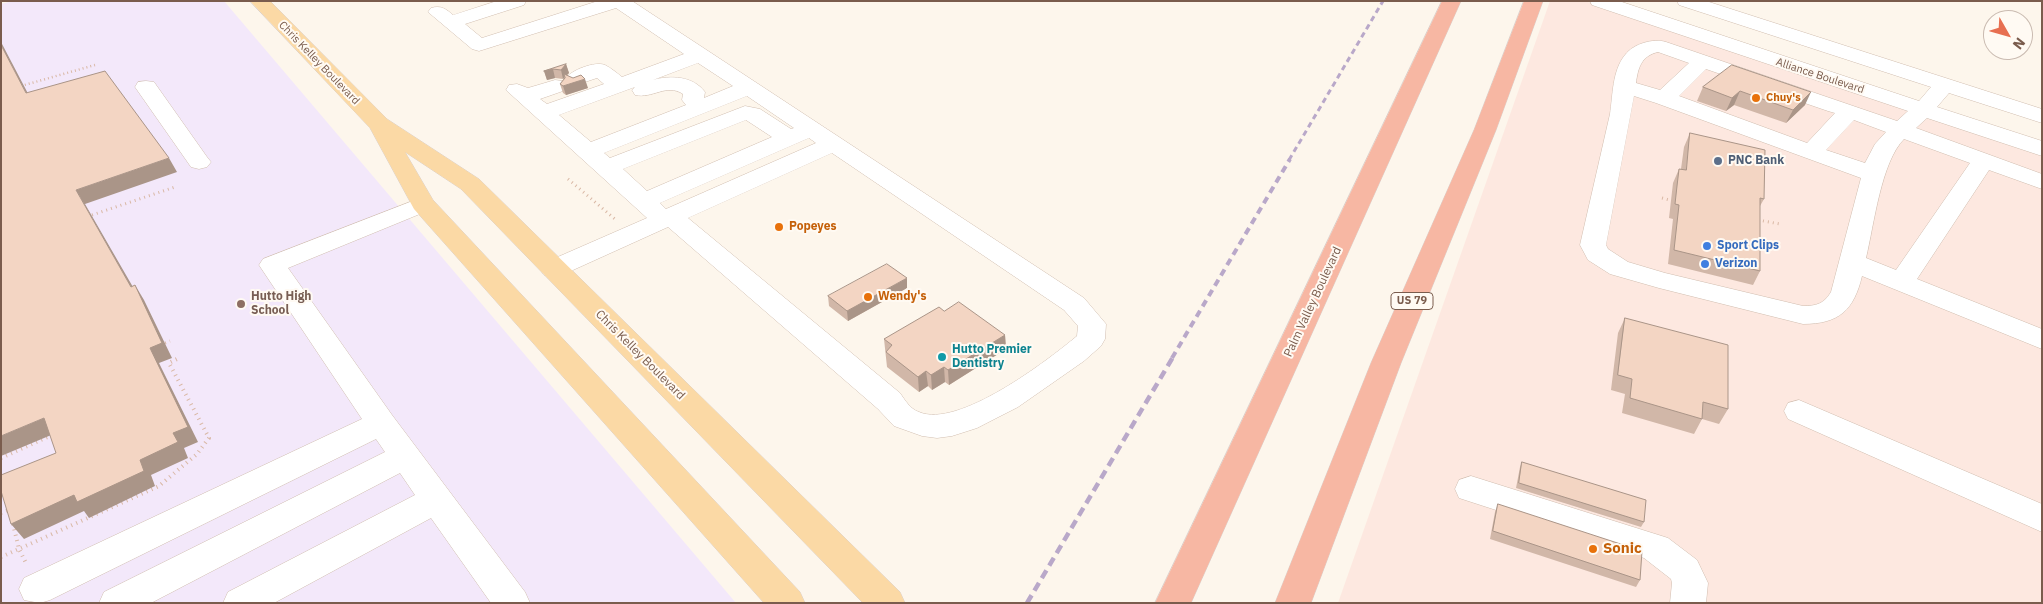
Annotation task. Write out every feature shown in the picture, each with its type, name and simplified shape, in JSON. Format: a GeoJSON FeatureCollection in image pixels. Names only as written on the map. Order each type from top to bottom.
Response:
{"type":"FeatureCollection","features":[{"type":"Feature","properties":{"kind":"highway","name":"Palm Valley Boulevard"},"geometry":{"type":"LineString","coordinates":[[1173,603],[1452,1]]}},
{"type":"Feature","properties":{"kind":"highway","name":"US 79"},"geometry":{"type":"LineString","coordinates":[[1293,603],[1386,363],[1485,130],[1534,1]]}},
{"type":"Feature","properties":{"kind":"main road","name":"Chris Kelley Boulevard"},"geometry":{"type":"LineString","coordinates":[[259,1],[379,124],[470,184],[887,603]]}},
{"type":"Feature","properties":{"kind":"main road","name":"Chris Kelley Boulevard"},"geometry":{"type":"LineString","coordinates":[[379,124],[424,204],[787,603]]}},
{"type":"Feature","properties":{"kind":"street"},"geometry":{"type":"LineString","coordinates":[[438,12],[473,1]]}},
{"type":"Feature","properties":{"kind":"street"},"geometry":{"type":"LineString","coordinates":[[438,12],[517,1]]}},
{"type":"Feature","properties":{"kind":"street"},"geometry":{"type":"LineString","coordinates":[[438,12],[479,45],[573,7],[618,1],[1074,304],[1092,324],[1091,339],[1064,363],[981,416],[954,425],[927,426],[905,419],[889,400],[669,219],[610,173],[588,151],[521,94],[555,86]]}},
{"type":"Feature","properties":{"kind":"street","name":"Alliance Boulevard"},"geometry":{"type":"LineString","coordinates":[[1599,1],[2042,149]]}},
{"type":"Feature","properties":{"kind":"street"},"geometry":{"type":"LineString","coordinates":[[1686,1],[2042,116]]}},
{"type":"Feature","properties":{"kind":"street"},"geometry":{"type":"LineString","coordinates":[[1944,85],[1922,110],[1900,131],[1886,144],[1876,164],[1845,292],[1839,305],[1829,313],[1803,316],[1651,278],[1619,268],[1596,254],[1593,245],[1627,70],[1633,58],[1646,49],[1659,46],[1850,111],[1900,131],[2042,182]]}},
{"type":"Feature","properties":{"kind":"street"},"geometry":{"type":"LineString","coordinates":[[549,117],[619,85],[700,55]]}},
{"type":"Feature","properties":{"kind":"street"},"geometry":{"type":"LineString","coordinates":[[1664,98],[1703,61]]}},
{"type":"Feature","properties":{"kind":"street"},"geometry":{"type":"LineString","coordinates":[[576,79],[600,70],[619,85]]}},
{"type":"Feature","properties":{"kind":"street"},"geometry":{"type":"LineString","coordinates":[[549,117],[668,82],[668,89],[680,98],[697,103]]}},
{"type":"Feature","properties":{"kind":"street"},"geometry":{"type":"LineString","coordinates":[[146,87],[199,162]]}},
{"type":"Feature","properties":{"kind":"street"},"geometry":{"type":"LineString","coordinates":[[1625,87],[1664,98],[1874,175]]}},
{"type":"Feature","properties":{"kind":"street"},"geometry":{"type":"LineString","coordinates":[[588,151],[697,103],[748,88]]}},
{"type":"Feature","properties":{"kind":"street"},"geometry":{"type":"LineString","coordinates":[[1811,152],[1850,111]]}},
{"type":"Feature","properties":{"kind":"street"},"geometry":{"type":"LineString","coordinates":[[610,173],[745,113],[752,114],[777,140]]}},
{"type":"Feature","properties":{"kind":"street"},"geometry":{"type":"LineString","coordinates":[[644,201],[777,140],[810,129]]}},
{"type":"Feature","properties":{"kind":"street"},"geometry":{"type":"LineString","coordinates":[[610,173],[666,156],[722,134],[735,131],[746,132],[755,137],[777,140]]}},
{"type":"Feature","properties":{"kind":"street"},"geometry":{"type":"LineString","coordinates":[[554,269],[833,144]]}},
{"type":"Feature","properties":{"kind":"street"},"geometry":{"type":"LineString","coordinates":[[1901,282],[1983,161]]}},
{"type":"Feature","properties":{"kind":"street"},"geometry":{"type":"LineString","coordinates":[[424,204],[272,265],[404,457],[437,499],[512,603]]}},
{"type":"Feature","properties":{"kind":"street"},"geometry":{"type":"LineString","coordinates":[[1852,262],[2042,340]]}},
{"type":"Feature","properties":{"kind":"street"},"geometry":{"type":"LineString","coordinates":[[1799,411],[2042,519]]}},
{"type":"Feature","properties":{"kind":"street"},"geometry":{"type":"LineString","coordinates":[[37,589],[381,423]]}},
{"type":"Feature","properties":{"kind":"street"},"geometry":{"type":"LineString","coordinates":[[117,603],[404,457]]}},
{"type":"Feature","properties":{"kind":"street"},"geometry":{"type":"LineString","coordinates":[[1471,489],[1656,548],[1685,570],[1690,583],[1688,603]]}},
{"type":"Feature","properties":{"kind":"street"},"geometry":{"type":"LineString","coordinates":[[241,603],[437,499]]}},
{"type":"Feature","properties":{"kind":"path"},"geometry":{"type":"LineString","coordinates":[[20,86],[95,65]]}},
{"type":"Feature","properties":{"kind":"path"},"geometry":{"type":"LineString","coordinates":[[568,179],[619,224]]}},
{"type":"Feature","properties":{"kind":"path"},"geometry":{"type":"LineString","coordinates":[[92,215],[175,187]]}},
{"type":"Feature","properties":{"kind":"path"},"geometry":{"type":"LineString","coordinates":[[1662,198],[1680,202]]}},
{"type":"Feature","properties":{"kind":"path"},"geometry":{"type":"LineString","coordinates":[[1752,218],[1780,224]]}},
{"type":"Feature","properties":{"kind":"path"},"geometry":{"type":"LineString","coordinates":[[165,343],[170,341]]}},
{"type":"Feature","properties":{"kind":"path"},"geometry":{"type":"LineString","coordinates":[[1,557],[158,486],[197,454],[209,438],[169,363],[179,358]]}},
{"type":"Feature","properties":{"kind":"path"},"geometry":{"type":"LineString","coordinates":[[1,458],[52,435]]}},
{"type":"Feature","properties":{"kind":"path"},"geometry":{"type":"LineString","coordinates":[[6,502],[19,549]]}},
{"type":"Feature","properties":{"kind":"path"},"geometry":{"type":"LineString","coordinates":[[1,513],[9,510]]}},
{"type":"Feature","properties":{"kind":"shaded area","name":"Hutto High School"},"geometry":{"type":"Polygon","coordinates":[[[13,1],[224,1],[736,603],[1,603],[1,4],[13,1]]]}},
{"type":"Feature","properties":{"kind":"shaded area"},"geometry":{"type":"Polygon","coordinates":[[[1550,1],[1585,1],[2042,155],[2042,603],[1338,603],[1550,1]]]}},
{"type":"Feature","properties":{"kind":"building"},"geometry":{"type":"Polygon","coordinates":[[[1,45],[26,93],[105,71],[169,158],[76,190],[131,287],[135,285],[162,343],[150,348],[188,427],[173,433],[178,442],[140,460],[144,471],[77,502],[74,495],[11,524],[1,491],[1,475],[56,453],[44,418],[1,436],[1,45]]]}},
{"type":"Feature","properties":{"kind":"building"},"geometry":{"type":"Polygon","coordinates":[[[566,64],[561,70],[544,71],[566,64]]]}},
{"type":"Feature","properties":{"kind":"building"},"geometry":{"type":"Polygon","coordinates":[[[1732,65],[1811,92],[1793,110],[1740,91],[1732,98],[1703,87],[1732,65]]]}},
{"type":"Feature","properties":{"kind":"building"},"geometry":{"type":"Polygon","coordinates":[[[564,74],[573,78],[581,75],[585,79],[563,86],[560,84],[565,78],[564,74]]]}},
{"type":"Feature","properties":{"kind":"building"},"geometry":{"type":"Polygon","coordinates":[[[1690,133],[1765,150],[1764,199],[1760,198],[1760,271],[1674,250],[1679,205],[1675,204],[1679,169],[1686,170],[1690,133]]]}},
{"type":"Feature","properties":{"kind":"building"},"geometry":{"type":"Polygon","coordinates":[[[887,264],[907,278],[847,311],[828,296],[887,264]]]}},
{"type":"Feature","properties":{"kind":"building","name":"Hutto Premier Dentistry"},"geometry":{"type":"Polygon","coordinates":[[[959,302],[1005,335],[948,370],[944,367],[931,375],[926,371],[918,377],[886,352],[892,345],[884,339],[939,307],[944,311],[959,302]]]}},
{"type":"Feature","properties":{"kind":"building"},"geometry":{"type":"Polygon","coordinates":[[[1625,318],[1728,345],[1728,409],[1703,402],[1702,419],[1630,398],[1632,379],[1618,375],[1625,318]]]}},
{"type":"Feature","properties":{"kind":"building"},"geometry":{"type":"Polygon","coordinates":[[[1522,462],[1646,500],[1644,522],[1519,483],[1522,462]]]}},
{"type":"Feature","properties":{"kind":"building"},"geometry":{"type":"Polygon","coordinates":[[[1498,504],[1642,551],[1640,580],[1493,531],[1498,504]]]}},
{"type":"Feature","properties":{"kind":"railway"},"geometry":{"type":"LineString","coordinates":[[1289,160],[1383,1]]}},
{"type":"Feature","properties":{"kind":"railway"},"geometry":{"type":"LineString","coordinates":[[1172,358],[1290,159]]}},
{"type":"Feature","properties":{"kind":"railway"},"geometry":{"type":"LineString","coordinates":[[1027,603],[1173,357]]}},
{"type":"Feature","properties":{"kind":"place","name":"Chuy's"},"geometry":{"type":"Point","coordinates":[1756,98]}},
{"type":"Feature","properties":{"kind":"place","name":"PNC Bank"},"geometry":{"type":"Point","coordinates":[1718,161]}},
{"type":"Feature","properties":{"kind":"place","name":"Popeyes"},"geometry":{"type":"Point","coordinates":[779,227]}},
{"type":"Feature","properties":{"kind":"place","name":"Sport Clips"},"geometry":{"type":"Point","coordinates":[1707,246]}},
{"type":"Feature","properties":{"kind":"place","name":"Verizon"},"geometry":{"type":"Point","coordinates":[1705,264]}},
{"type":"Feature","properties":{"kind":"place","name":"Wendy's"},"geometry":{"type":"Point","coordinates":[868,297]}},
{"type":"Feature","properties":{"kind":"place","name":"Hutto High School"},"geometry":{"type":"Point","coordinates":[241,304]}},
{"type":"Feature","properties":{"kind":"place","name":"Hutto Premier Dentistry"},"geometry":{"type":"Point","coordinates":[942,357]}},
{"type":"Feature","properties":{"kind":"place","name":"Sonic"},"geometry":{"type":"Point","coordinates":[1593,549]}}]}
